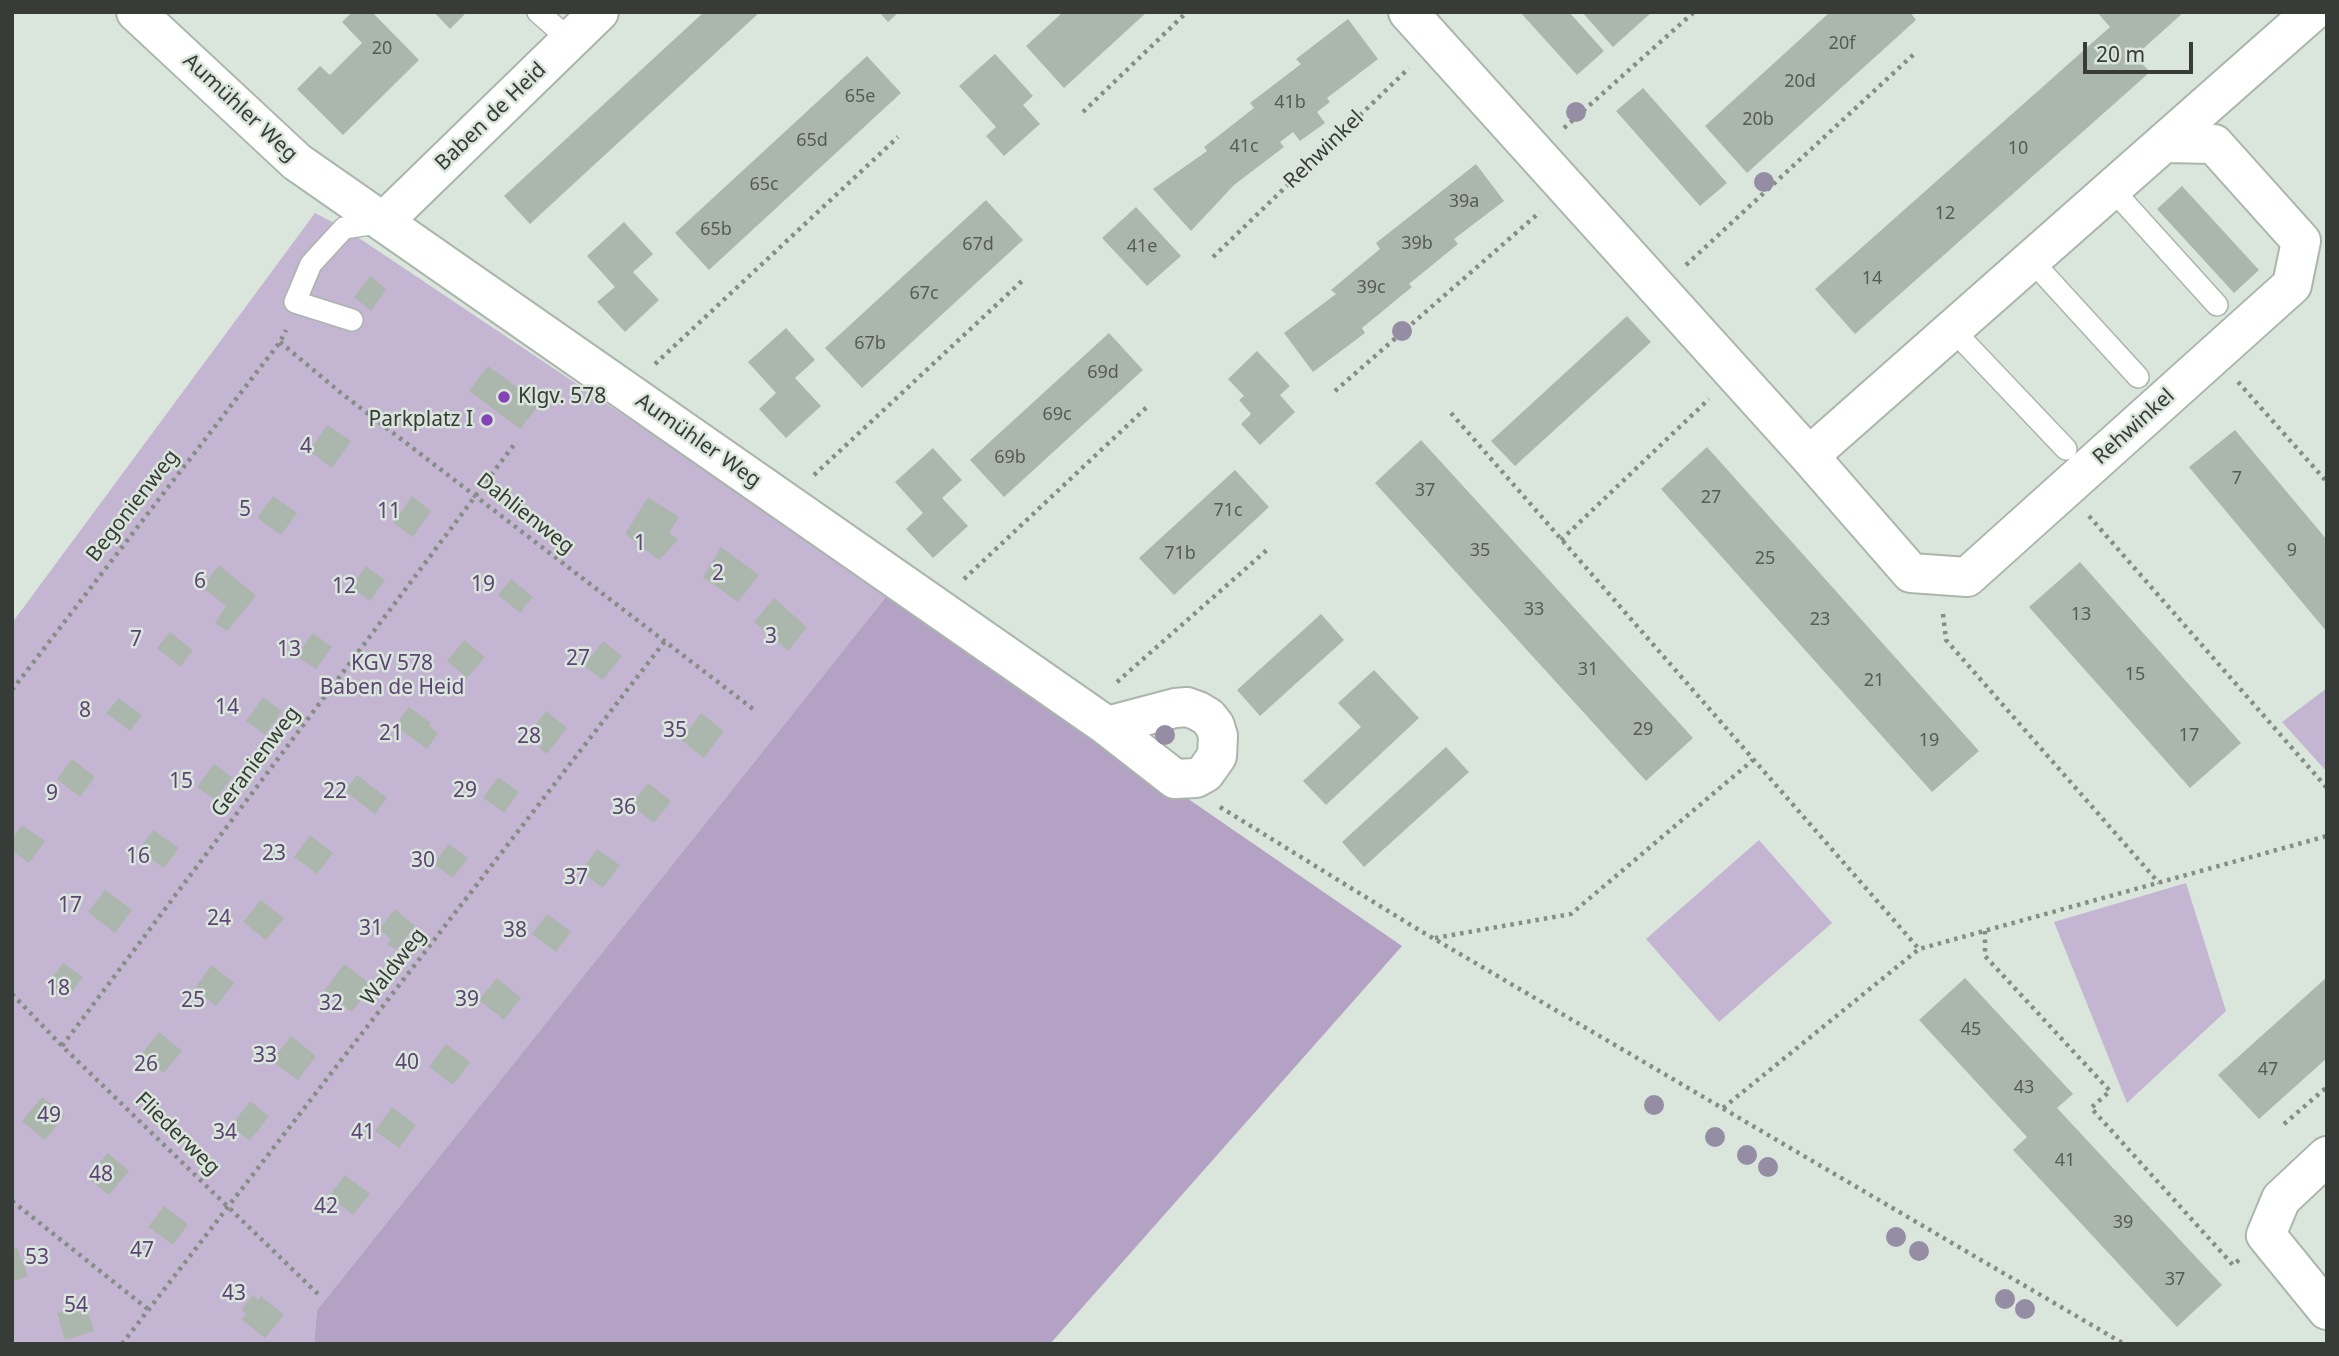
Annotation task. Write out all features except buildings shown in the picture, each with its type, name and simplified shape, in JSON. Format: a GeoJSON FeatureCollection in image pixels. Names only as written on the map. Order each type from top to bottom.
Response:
{"type":"FeatureCollection","features":[{"type":"Feature","properties":{"kind":"street","name":"Aumühler Weg"},"geometry":{"type":"LineString","coordinates":[[136,12],[297,162],[1096,718],[1175,779]]}},
{"type":"Feature","properties":{"kind":"street","name":"Baben de Heid"},"geometry":{"type":"LineString","coordinates":[[383,222],[599,12]]}},
{"type":"Feature","properties":{"kind":"street","name":"Rehwinkel"},"geometry":{"type":"LineString","coordinates":[[1408,12],[1809,456],[1910,573],[1967,577],[2292,285],[2301,241],[2214,145],[2165,144]]}},
{"type":"Feature","properties":{"kind":"street"},"geometry":{"type":"LineString","coordinates":[[1809,456],[2312,12]]}},
{"type":"Feature","properties":{"kind":"street"},"geometry":{"type":"LineString","coordinates":[[1096,718],[1175,708],[1198,710],[1208,717],[1219,736],[1217,757],[1213,765],[1196,778],[1175,779]]}},
{"type":"Feature","properties":{"kind":"street"},"geometry":{"type":"LineString","coordinates":[[2327,1156],[2281,1199],[2266,1235],[2327,1310]]}},
{"type":"Feature","properties":{"kind":"lane"},"geometry":{"type":"LineString","coordinates":[[538,12],[570,40]]}},
{"type":"Feature","properties":{"kind":"lane"},"geometry":{"type":"LineString","coordinates":[[2113,190],[2217,305]]}},
{"type":"Feature","properties":{"kind":"lane"},"geometry":{"type":"LineString","coordinates":[[352,320],[295,302],[311,264],[344,228],[383,222]]}},
{"type":"Feature","properties":{"kind":"lane"},"geometry":{"type":"LineString","coordinates":[[2032,261],[2138,377]]}},
{"type":"Feature","properties":{"kind":"lane"},"geometry":{"type":"LineString","coordinates":[[1953,330],[2066,449]]}},
{"type":"Feature","properties":{"kind":"path"},"geometry":{"type":"LineString","coordinates":[[1083,112],[1187,12]]}},
{"type":"Feature","properties":{"kind":"path"},"geometry":{"type":"LineString","coordinates":[[1535,153],[1694,12]]}},
{"type":"Feature","properties":{"kind":"path","name":"Rehwinkel"},"geometry":{"type":"LineString","coordinates":[[1213,257],[1435,43]]}},
{"type":"Feature","properties":{"kind":"path"},"geometry":{"type":"LineString","coordinates":[[1659,290],[1914,54]]}},
{"type":"Feature","properties":{"kind":"path"},"geometry":{"type":"LineString","coordinates":[[626,391],[898,138]]}},
{"type":"Feature","properties":{"kind":"path"},"geometry":{"type":"LineString","coordinates":[[1335,391],[1567,188]]}},
{"type":"Feature","properties":{"kind":"path"},"geometry":{"type":"LineString","coordinates":[[785,502],[1023,280]]}},
{"type":"Feature","properties":{"kind":"path","name":"Dahlienweg"},"geometry":{"type":"LineString","coordinates":[[280,342],[341,393],[753,709]]}},
{"type":"Feature","properties":{"kind":"path","name":"Begonienweg"},"geometry":{"type":"LineString","coordinates":[[12,690],[280,342]]}},
{"type":"Feature","properties":{"kind":"path"},"geometry":{"type":"LineString","coordinates":[[2215,355],[2327,482]]}},
{"type":"Feature","properties":{"kind":"path"},"geometry":{"type":"LineString","coordinates":[[1561,540],[1735,374]]}},
{"type":"Feature","properties":{"kind":"path"},"geometry":{"type":"LineString","coordinates":[[935,606],[1149,406]]}},
{"type":"Feature","properties":{"kind":"path"},"geometry":{"type":"LineString","coordinates":[[1451,413],[1919,949]]}},
{"type":"Feature","properties":{"kind":"path","name":"Geranienweg"},"geometry":{"type":"LineString","coordinates":[[62,1046],[516,442]]}},
{"type":"Feature","properties":{"kind":"path"},"geometry":{"type":"LineString","coordinates":[[2065,489],[2327,788]]}},
{"type":"Feature","properties":{"kind":"path"},"geometry":{"type":"LineString","coordinates":[[1096,718],[1268,549]]}},
{"type":"Feature","properties":{"kind":"path"},"geometry":{"type":"LineString","coordinates":[[1938,575],[1946,640],[2159,883]]}},
{"type":"Feature","properties":{"kind":"path","name":"Waldweg"},"geometry":{"type":"LineString","coordinates":[[122,1344],[665,641]]}},
{"type":"Feature","properties":{"kind":"path"},"geometry":{"type":"LineString","coordinates":[[1433,938],[1571,914],[1753,760]]}},
{"type":"Feature","properties":{"kind":"path"},"geometry":{"type":"LineString","coordinates":[[1175,779],[1433,938],[2124,1344]]}},
{"type":"Feature","properties":{"kind":"path"},"geometry":{"type":"LineString","coordinates":[[1723,1108],[1919,949],[2327,836]]}},
{"type":"Feature","properties":{"kind":"path"},"geometry":{"type":"LineString","coordinates":[[1985,931],[1985,957],[2110,1091],[2091,1108],[2233,1265],[2266,1235]]}},
{"type":"Feature","properties":{"kind":"path","name":"Fliederweg"},"geometry":{"type":"LineString","coordinates":[[12,994],[62,1046],[320,1296]]}},
{"type":"Feature","properties":{"kind":"path"},"geometry":{"type":"LineString","coordinates":[[2284,1124],[2327,1087]]}},
{"type":"Feature","properties":{"kind":"path"},"geometry":{"type":"LineString","coordinates":[[12,1201],[149,1310]]}},
{"type":"Feature","properties":{"kind":"green space","name":"KGV 578 Baben de Heid"},"geometry":{"type":"Polygon","coordinates":[[[315,213],[344,228],[889,593],[317,1310],[314,1344],[12,1344],[12,623],[315,213]]]}},
{"type":"Feature","properties":{"kind":"green space"},"geometry":{"type":"Polygon","coordinates":[[[2327,688],[2327,772],[2282,722],[2327,688]]]}},
{"type":"Feature","properties":{"kind":"green space"},"geometry":{"type":"Polygon","coordinates":[[[1759,840],[1832,923],[1719,1022],[1646,939],[1759,840]]]}},
{"type":"Feature","properties":{"kind":"green space"},"geometry":{"type":"Polygon","coordinates":[[[2186,883],[2226,1011],[2127,1103],[2054,922],[2186,883]]]}},
{"type":"Feature","properties":{"kind":"shaded area"},"geometry":{"type":"Polygon","coordinates":[[[889,593],[1402,946],[1050,1344],[314,1344],[317,1310],[889,593]]]}},
{"type":"Feature","properties":{"kind":"place","name":"Klgv. 578"},"geometry":{"type":"Point","coordinates":[504,397]}},
{"type":"Feature","properties":{"kind":"place","name":"Parkplatz I"},"geometry":{"type":"Point","coordinates":[487,420]}},
{"type":"Feature","properties":{"kind":"park label","name":"4"},"geometry":{"type":"Point","coordinates":[306,447]}},
{"type":"Feature","properties":{"kind":"park label","name":"5"},"geometry":{"type":"Point","coordinates":[245,510]}},
{"type":"Feature","properties":{"kind":"park label","name":"11"},"geometry":{"type":"Point","coordinates":[389,512]}},
{"type":"Feature","properties":{"kind":"park label","name":"1"},"geometry":{"type":"Point","coordinates":[640,544]}},
{"type":"Feature","properties":{"kind":"park label","name":"2"},"geometry":{"type":"Point","coordinates":[718,574]}},
{"type":"Feature","properties":{"kind":"park label","name":"6"},"geometry":{"type":"Point","coordinates":[200,582]}},
{"type":"Feature","properties":{"kind":"park label","name":"19"},"geometry":{"type":"Point","coordinates":[483,585]}},
{"type":"Feature","properties":{"kind":"park label","name":"12"},"geometry":{"type":"Point","coordinates":[344,587]}},
{"type":"Feature","properties":{"kind":"park label","name":"3"},"geometry":{"type":"Point","coordinates":[771,637]}},
{"type":"Feature","properties":{"kind":"park label","name":"7"},"geometry":{"type":"Point","coordinates":[136,640]}},
{"type":"Feature","properties":{"kind":"park label","name":"13"},"geometry":{"type":"Point","coordinates":[289,650]}},
{"type":"Feature","properties":{"kind":"park label","name":"27"},"geometry":{"type":"Point","coordinates":[578,659]}},
{"type":"Feature","properties":{"kind":"park label","name":"14"},"geometry":{"type":"Point","coordinates":[227,708]}},
{"type":"Feature","properties":{"kind":"park label","name":"8"},"geometry":{"type":"Point","coordinates":[85,711]}},
{"type":"Feature","properties":{"kind":"park label","name":"35"},"geometry":{"type":"Point","coordinates":[675,731]}},
{"type":"Feature","properties":{"kind":"park label","name":"21"},"geometry":{"type":"Point","coordinates":[391,734]}},
{"type":"Feature","properties":{"kind":"park label","name":"28"},"geometry":{"type":"Point","coordinates":[529,737]}},
{"type":"Feature","properties":{"kind":"park label","name":"15"},"geometry":{"type":"Point","coordinates":[181,782]}},
{"type":"Feature","properties":{"kind":"park label","name":"29"},"geometry":{"type":"Point","coordinates":[465,791]}},
{"type":"Feature","properties":{"kind":"park label","name":"22"},"geometry":{"type":"Point","coordinates":[335,792]}},
{"type":"Feature","properties":{"kind":"park label","name":"9"},"geometry":{"type":"Point","coordinates":[52,794]}},
{"type":"Feature","properties":{"kind":"park label","name":"36"},"geometry":{"type":"Point","coordinates":[624,808]}},
{"type":"Feature","properties":{"kind":"park label","name":"23"},"geometry":{"type":"Point","coordinates":[274,854]}},
{"type":"Feature","properties":{"kind":"park label","name":"16"},"geometry":{"type":"Point","coordinates":[138,857]}},
{"type":"Feature","properties":{"kind":"park label","name":"30"},"geometry":{"type":"Point","coordinates":[423,861]}},
{"type":"Feature","properties":{"kind":"park label","name":"37"},"geometry":{"type":"Point","coordinates":[576,878]}},
{"type":"Feature","properties":{"kind":"park label","name":"17"},"geometry":{"type":"Point","coordinates":[70,906]}},
{"type":"Feature","properties":{"kind":"park label","name":"24"},"geometry":{"type":"Point","coordinates":[219,919]}},
{"type":"Feature","properties":{"kind":"park label","name":"31"},"geometry":{"type":"Point","coordinates":[371,929]}},
{"type":"Feature","properties":{"kind":"park label","name":"38"},"geometry":{"type":"Point","coordinates":[515,931]}},
{"type":"Feature","properties":{"kind":"park label","name":"18"},"geometry":{"type":"Point","coordinates":[58,989]}},
{"type":"Feature","properties":{"kind":"park label","name":"39"},"geometry":{"type":"Point","coordinates":[467,1000]}},
{"type":"Feature","properties":{"kind":"park label","name":"25"},"geometry":{"type":"Point","coordinates":[193,1001]}},
{"type":"Feature","properties":{"kind":"park label","name":"32"},"geometry":{"type":"Point","coordinates":[331,1004]}},
{"type":"Feature","properties":{"kind":"park label","name":"33"},"geometry":{"type":"Point","coordinates":[265,1056]}},
{"type":"Feature","properties":{"kind":"park label","name":"40"},"geometry":{"type":"Point","coordinates":[407,1063]}},
{"type":"Feature","properties":{"kind":"park label","name":"26"},"geometry":{"type":"Point","coordinates":[146,1065]}},
{"type":"Feature","properties":{"kind":"park label","name":"49"},"geometry":{"type":"Point","coordinates":[49,1116]}},
{"type":"Feature","properties":{"kind":"park label","name":"34"},"geometry":{"type":"Point","coordinates":[225,1133]}},
{"type":"Feature","properties":{"kind":"park label","name":"41"},"geometry":{"type":"Point","coordinates":[363,1133]}},
{"type":"Feature","properties":{"kind":"park label","name":"48"},"geometry":{"type":"Point","coordinates":[101,1175]}},
{"type":"Feature","properties":{"kind":"park label","name":"42"},"geometry":{"type":"Point","coordinates":[326,1207]}},
{"type":"Feature","properties":{"kind":"park label","name":"47"},"geometry":{"type":"Point","coordinates":[142,1251]}},
{"type":"Feature","properties":{"kind":"park label","name":"53"},"geometry":{"type":"Point","coordinates":[37,1258]}},
{"type":"Feature","properties":{"kind":"park label","name":"43"},"geometry":{"type":"Point","coordinates":[234,1294]}},
{"type":"Feature","properties":{"kind":"park label","name":"54"},"geometry":{"type":"Point","coordinates":[76,1306]}}]}
